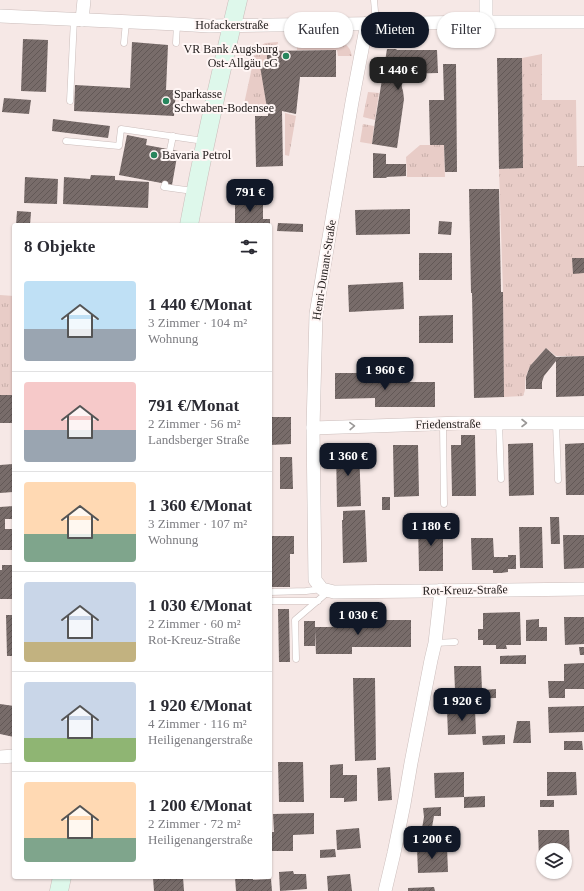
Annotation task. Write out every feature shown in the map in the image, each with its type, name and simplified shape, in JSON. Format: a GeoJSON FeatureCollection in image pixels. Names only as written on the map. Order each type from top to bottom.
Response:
{"type":"FeatureCollection","features":[{"type":"Feature","properties":{"kind":"main road"},"geometry":{"type":"LineString","coordinates":[[189,223],[206,141],[238,0]]}},
{"type":"Feature","properties":{"kind":"main road"},"geometry":{"type":"LineString","coordinates":[[59,891],[62,879]]}},
{"type":"Feature","properties":{"kind":"street"},"geometry":{"type":"LineString","coordinates":[[78,19],[84,0]]}},
{"type":"Feature","properties":{"kind":"street"},"geometry":{"type":"LineString","coordinates":[[486,0],[486,12]]}},
{"type":"Feature","properties":{"kind":"street","name":"Hofackerstraße"},"geometry":{"type":"LineString","coordinates":[[0,16],[209,26],[361,23]]}},
{"type":"Feature","properties":{"kind":"street","name":"Hofackerstraße"},"geometry":{"type":"LineString","coordinates":[[495,22],[584,22]]}},
{"type":"Feature","properties":{"kind":"street","name":"Henri-Dunant-Straße"},"geometry":{"type":"LineString","coordinates":[[323,594],[315,580],[313,428],[316,314],[352,102],[365,48]]}},
{"type":"Feature","properties":{"kind":"street","name":"Friedenstraße"},"geometry":{"type":"LineString","coordinates":[[313,428],[442,424],[584,423]]}},
{"type":"Feature","properties":{"kind":"street","name":"Rot-Kreuz-Straße"},"geometry":{"type":"LineString","coordinates":[[323,594],[334,592],[584,589]]}},
{"type":"Feature","properties":{"kind":"street"},"geometry":{"type":"LineString","coordinates":[[385,891],[404,804],[430,660],[435,643],[441,590]]}},
{"type":"Feature","properties":{"kind":"street"},"geometry":{"type":"LineString","coordinates":[[0,757],[12,756]]}},
{"type":"Feature","properties":{"kind":"lane"},"geometry":{"type":"LineString","coordinates":[[372,12],[374,0]]}},
{"type":"Feature","properties":{"kind":"lane"},"geometry":{"type":"LineString","coordinates":[[70,100],[78,19]]}},
{"type":"Feature","properties":{"kind":"lane"},"geometry":{"type":"LineString","coordinates":[[124,43],[126,22]]}},
{"type":"Feature","properties":{"kind":"lane"},"geometry":{"type":"LineString","coordinates":[[176,42],[177,24]]}},
{"type":"Feature","properties":{"kind":"lane"},"geometry":{"type":"LineString","coordinates":[[66,140],[119,146],[121,129],[206,141]]}},
{"type":"Feature","properties":{"kind":"lane"},"geometry":{"type":"LineString","coordinates":[[170,150],[173,136]]}},
{"type":"Feature","properties":{"kind":"lane"},"geometry":{"type":"LineString","coordinates":[[165,184],[164,187],[196,191]]}},
{"type":"Feature","properties":{"kind":"lane"},"geometry":{"type":"LineString","coordinates":[[499,423],[501,479]]}},
{"type":"Feature","properties":{"kind":"lane"},"geometry":{"type":"LineString","coordinates":[[556,423],[558,480]]}},
{"type":"Feature","properties":{"kind":"lane"},"geometry":{"type":"LineString","coordinates":[[442,424],[444,504]]}},
{"type":"Feature","properties":{"kind":"lane"},"geometry":{"type":"LineString","coordinates":[[272,592],[306,591],[323,594]]}},
{"type":"Feature","properties":{"kind":"lane"},"geometry":{"type":"LineString","coordinates":[[272,601],[323,594]]}},
{"type":"Feature","properties":{"kind":"lane"},"geometry":{"type":"LineString","coordinates":[[296,659],[295,620],[323,594]]}},
{"type":"Feature","properties":{"kind":"lane"},"geometry":{"type":"LineString","coordinates":[[435,643],[455,642]]}},
{"type":"Feature","properties":{"kind":"green space"},"geometry":{"type":"Polygon","coordinates":[[[278,42],[277,50],[267,51],[267,66],[261,66],[267,108],[244,104],[256,49],[265,43],[278,42]]]}},
{"type":"Feature","properties":{"kind":"green space"},"geometry":{"type":"Polygon","coordinates":[[[297,48],[348,48],[352,56],[338,56],[337,50],[297,50],[297,48]]]}},
{"type":"Feature","properties":{"kind":"green space"},"geometry":{"type":"Polygon","coordinates":[[[542,54],[542,100],[576,100],[577,166],[584,166],[584,356],[556,356],[546,348],[527,373],[523,396],[504,397],[503,292],[499,169],[523,168],[522,58],[542,54]]]}},
{"type":"Feature","properties":{"kind":"green space"},"geometry":{"type":"Polygon","coordinates":[[[368,92],[379,93],[375,120],[363,117],[368,92]]]}},
{"type":"Feature","properties":{"kind":"green space"},"geometry":{"type":"Polygon","coordinates":[[[285,113],[296,116],[289,156],[285,155],[285,113]]]}},
{"type":"Feature","properties":{"kind":"green space"},"geometry":{"type":"Polygon","coordinates":[[[363,124],[374,126],[372,144],[360,142],[363,124]]]}},
{"type":"Feature","properties":{"kind":"green space"},"geometry":{"type":"Polygon","coordinates":[[[420,145],[444,145],[445,177],[407,177],[406,157],[420,145]]]}},
{"type":"Feature","properties":{"kind":"green space"},"geometry":{"type":"Polygon","coordinates":[[[0,295],[12,296],[12,395],[0,395],[0,295]]]}},
{"type":"Feature","properties":{"kind":"building"},"geometry":{"type":"Polygon","coordinates":[[[23,39],[48,40],[46,92],[21,91],[23,39]]]}},
{"type":"Feature","properties":{"kind":"building"},"geometry":{"type":"Polygon","coordinates":[[[132,42],[168,45],[166,90],[176,90],[174,116],[74,111],[75,85],[130,88],[132,42]]]}},
{"type":"Feature","properties":{"kind":"building"},"geometry":{"type":"Polygon","coordinates":[[[387,49],[437,50],[438,73],[401,74],[404,99],[397,148],[372,144],[387,49]]]}},
{"type":"Feature","properties":{"kind":"building"},"geometry":{"type":"Polygon","coordinates":[[[336,50],[336,77],[300,77],[296,114],[282,111],[283,166],[256,167],[255,116],[268,116],[268,108],[260,66],[267,66],[267,51],[336,50]]]}},
{"type":"Feature","properties":{"kind":"building"},"geometry":{"type":"Polygon","coordinates":[[[497,58],[522,58],[523,168],[499,169],[497,58]]]}},
{"type":"Feature","properties":{"kind":"building"},"geometry":{"type":"Polygon","coordinates":[[[443,64],[456,64],[457,172],[445,172],[444,145],[430,145],[429,100],[444,100],[443,64]]]}},
{"type":"Feature","properties":{"kind":"building"},"geometry":{"type":"Polygon","coordinates":[[[4,98],[31,100],[29,114],[2,112],[4,98]]]}},
{"type":"Feature","properties":{"kind":"building"},"geometry":{"type":"Polygon","coordinates":[[[53,119],[110,126],[108,138],[52,131],[53,119]]]}},
{"type":"Feature","properties":{"kind":"building"},"geometry":{"type":"Polygon","coordinates":[[[127,135],[147,139],[146,145],[178,151],[172,185],[119,175],[127,135]]]}},
{"type":"Feature","properties":{"kind":"building"},"geometry":{"type":"Polygon","coordinates":[[[373,153],[386,154],[386,164],[406,164],[406,176],[373,178],[373,153]]]}},
{"type":"Feature","properties":{"kind":"building"},"geometry":{"type":"Polygon","coordinates":[[[91,175],[115,176],[115,180],[149,182],[148,208],[63,204],[64,177],[90,179],[91,175]]]}},
{"type":"Feature","properties":{"kind":"building"},"geometry":{"type":"Polygon","coordinates":[[[25,177],[58,179],[57,204],[24,203],[25,177]]]}},
{"type":"Feature","properties":{"kind":"building"},"geometry":{"type":"Polygon","coordinates":[[[469,189],[499,189],[501,292],[503,292],[504,397],[474,398],[469,189]]]}},
{"type":"Feature","properties":{"kind":"building"},"geometry":{"type":"Polygon","coordinates":[[[235,201],[263,201],[263,219],[270,219],[270,223],[235,223],[235,201]]]}},
{"type":"Feature","properties":{"kind":"building"},"geometry":{"type":"Polygon","coordinates":[[[410,209],[410,234],[356,235],[355,210],[410,209]]]}},
{"type":"Feature","properties":{"kind":"building"},"geometry":{"type":"Polygon","coordinates":[[[17,211],[31,212],[30,223],[16,223],[17,211]]]}},
{"type":"Feature","properties":{"kind":"building"},"geometry":{"type":"Polygon","coordinates":[[[439,221],[452,222],[451,235],[438,234],[439,221]]]}},
{"type":"Feature","properties":{"kind":"building"},"geometry":{"type":"Polygon","coordinates":[[[278,223],[303,224],[303,232],[277,231],[278,223]]]}},
{"type":"Feature","properties":{"kind":"building"},"geometry":{"type":"Polygon","coordinates":[[[419,253],[452,253],[452,280],[419,280],[419,253]]]}},
{"type":"Feature","properties":{"kind":"building"},"geometry":{"type":"Polygon","coordinates":[[[572,258],[584,258],[584,273],[573,274],[572,258]]]}},
{"type":"Feature","properties":{"kind":"building"},"geometry":{"type":"Polygon","coordinates":[[[403,282],[404,309],[349,312],[348,285],[403,282]]]}},
{"type":"Feature","properties":{"kind":"building"},"geometry":{"type":"Polygon","coordinates":[[[453,315],[453,343],[419,343],[419,316],[453,315]]]}},
{"type":"Feature","properties":{"kind":"building"},"geometry":{"type":"Polygon","coordinates":[[[546,348],[556,357],[584,356],[584,396],[556,397],[556,361],[544,376],[542,389],[526,389],[526,377],[530,366],[546,348]]]}},
{"type":"Feature","properties":{"kind":"building"},"geometry":{"type":"Polygon","coordinates":[[[335,373],[375,373],[375,382],[435,382],[435,407],[375,407],[375,398],[335,399],[335,373]]]}},
{"type":"Feature","properties":{"kind":"building"},"geometry":{"type":"Polygon","coordinates":[[[0,395],[12,395],[12,423],[0,423],[0,395]]]}},
{"type":"Feature","properties":{"kind":"building"},"geometry":{"type":"Polygon","coordinates":[[[272,417],[291,417],[291,444],[272,445],[272,417]]]}},
{"type":"Feature","properties":{"kind":"building"},"geometry":{"type":"Polygon","coordinates":[[[461,435],[475,435],[476,496],[452,496],[451,445],[461,445],[461,435]]]}},
{"type":"Feature","properties":{"kind":"building"},"geometry":{"type":"Polygon","coordinates":[[[533,443],[534,495],[509,496],[508,444],[533,443]]]}},
{"type":"Feature","properties":{"kind":"building"},"geometry":{"type":"Polygon","coordinates":[[[584,443],[584,495],[566,495],[565,444],[584,443]]]}},
{"type":"Feature","properties":{"kind":"building"},"geometry":{"type":"Polygon","coordinates":[[[393,445],[418,445],[419,496],[394,497],[393,445]]]}},
{"type":"Feature","properties":{"kind":"building"},"geometry":{"type":"Polygon","coordinates":[[[336,447],[359,447],[361,506],[337,507],[336,447]]]}},
{"type":"Feature","properties":{"kind":"building"},"geometry":{"type":"Polygon","coordinates":[[[280,457],[292,457],[293,489],[280,489],[280,457]]]}},
{"type":"Feature","properties":{"kind":"building"},"geometry":{"type":"Polygon","coordinates":[[[12,464],[12,492],[0,493],[0,465],[12,464]]]}},
{"type":"Feature","properties":{"kind":"building"},"geometry":{"type":"Polygon","coordinates":[[[382,497],[390,497],[390,510],[382,510],[382,497]]]}},
{"type":"Feature","properties":{"kind":"building"},"geometry":{"type":"Polygon","coordinates":[[[12,506],[12,519],[5,519],[5,529],[12,529],[12,550],[0,550],[0,507],[12,506]]]}},
{"type":"Feature","properties":{"kind":"building"},"geometry":{"type":"Polygon","coordinates":[[[365,510],[367,562],[343,563],[343,511],[365,510]]]}},
{"type":"Feature","properties":{"kind":"building"},"geometry":{"type":"Polygon","coordinates":[[[550,517],[559,517],[560,544],[551,544],[550,517]]]}},
{"type":"Feature","properties":{"kind":"building"},"geometry":{"type":"Polygon","coordinates":[[[418,523],[443,523],[443,571],[419,571],[418,523]]]}},
{"type":"Feature","properties":{"kind":"building"},"geometry":{"type":"Polygon","coordinates":[[[519,527],[542,527],[543,568],[520,568],[519,527]]]}},
{"type":"Feature","properties":{"kind":"building"},"geometry":{"type":"Polygon","coordinates":[[[563,535],[584,535],[584,568],[564,569],[563,535]]]}},
{"type":"Feature","properties":{"kind":"building"},"geometry":{"type":"Polygon","coordinates":[[[272,536],[294,536],[294,554],[290,554],[290,587],[272,587],[272,536]]]}},
{"type":"Feature","properties":{"kind":"building"},"geometry":{"type":"Polygon","coordinates":[[[471,538],[493,538],[494,557],[508,557],[508,555],[516,555],[516,569],[508,569],[508,572],[501,573],[493,573],[493,570],[472,570],[471,538]]]}},
{"type":"Feature","properties":{"kind":"building"},"geometry":{"type":"Polygon","coordinates":[[[2,565],[12,565],[12,599],[0,599],[0,570],[2,570],[2,565]]]}},
{"type":"Feature","properties":{"kind":"building"},"geometry":{"type":"Polygon","coordinates":[[[278,609],[289,609],[290,662],[279,662],[278,609]]]}},
{"type":"Feature","properties":{"kind":"building"},"geometry":{"type":"Polygon","coordinates":[[[520,612],[521,645],[506,645],[507,649],[496,649],[496,645],[483,645],[483,640],[478,640],[478,629],[483,629],[483,613],[520,612]]]}},
{"type":"Feature","properties":{"kind":"building"},"geometry":{"type":"Polygon","coordinates":[[[6,615],[12,615],[12,656],[7,656],[6,615]]]}},
{"type":"Feature","properties":{"kind":"building"},"geometry":{"type":"Polygon","coordinates":[[[564,617],[584,617],[584,644],[565,645],[564,617]]]}},
{"type":"Feature","properties":{"kind":"building"},"geometry":{"type":"Polygon","coordinates":[[[539,619],[539,627],[547,627],[547,641],[526,641],[526,620],[539,619]]]}},
{"type":"Feature","properties":{"kind":"building"},"geometry":{"type":"Polygon","coordinates":[[[351,620],[411,620],[411,647],[352,647],[352,654],[316,654],[315,630],[315,646],[304,646],[304,621],[315,621],[315,627],[327,627],[352,626],[351,620]]]}},
{"type":"Feature","properties":{"kind":"building"},"geometry":{"type":"Polygon","coordinates":[[[579,647],[584,647],[584,655],[580,655],[579,647]]]}},
{"type":"Feature","properties":{"kind":"building"},"geometry":{"type":"Polygon","coordinates":[[[526,655],[526,664],[500,664],[500,656],[526,655]]]}},
{"type":"Feature","properties":{"kind":"building"},"geometry":{"type":"Polygon","coordinates":[[[584,663],[584,689],[565,689],[565,698],[549,698],[548,681],[564,681],[564,664],[584,663]]]}},
{"type":"Feature","properties":{"kind":"building"},"geometry":{"type":"Polygon","coordinates":[[[454,666],[481,666],[482,690],[496,689],[496,698],[466,699],[465,690],[455,690],[454,666]]]}},
{"type":"Feature","properties":{"kind":"building"},"geometry":{"type":"Polygon","coordinates":[[[353,678],[375,678],[376,760],[355,761],[353,678]]]}},
{"type":"Feature","properties":{"kind":"building"},"geometry":{"type":"Polygon","coordinates":[[[0,704],[12,706],[12,737],[0,734],[0,704]]]}},
{"type":"Feature","properties":{"kind":"building"},"geometry":{"type":"Polygon","coordinates":[[[584,706],[584,732],[549,733],[548,707],[584,706]]]}},
{"type":"Feature","properties":{"kind":"building"},"geometry":{"type":"Polygon","coordinates":[[[475,709],[476,734],[448,735],[447,710],[475,709]]]}},
{"type":"Feature","properties":{"kind":"building"},"geometry":{"type":"Polygon","coordinates":[[[517,721],[530,721],[531,743],[513,743],[517,721]]]}},
{"type":"Feature","properties":{"kind":"building"},"geometry":{"type":"Polygon","coordinates":[[[505,735],[505,744],[483,745],[482,736],[505,735]]]}},
{"type":"Feature","properties":{"kind":"building"},"geometry":{"type":"Polygon","coordinates":[[[564,741],[582,741],[583,750],[564,750],[564,741]]]}},
{"type":"Feature","properties":{"kind":"building"},"geometry":{"type":"Polygon","coordinates":[[[278,762],[303,762],[304,802],[279,802],[278,762]]]}},
{"type":"Feature","properties":{"kind":"building"},"geometry":{"type":"Polygon","coordinates":[[[343,764],[343,775],[357,775],[357,801],[344,802],[344,798],[330,798],[330,765],[343,764]]]}},
{"type":"Feature","properties":{"kind":"building"},"geometry":{"type":"Polygon","coordinates":[[[390,767],[392,800],[378,801],[377,768],[390,767]]]}},
{"type":"Feature","properties":{"kind":"building"},"geometry":{"type":"Polygon","coordinates":[[[464,772],[464,797],[435,798],[434,773],[464,772]]]}},
{"type":"Feature","properties":{"kind":"building"},"geometry":{"type":"Polygon","coordinates":[[[547,772],[576,772],[577,795],[547,796],[547,772]]]}},
{"type":"Feature","properties":{"kind":"building"},"geometry":{"type":"Polygon","coordinates":[[[485,796],[485,807],[464,808],[464,797],[485,796]]]}},
{"type":"Feature","properties":{"kind":"building"},"geometry":{"type":"Polygon","coordinates":[[[540,800],[554,800],[554,807],[540,807],[540,800]]]}},
{"type":"Feature","properties":{"kind":"building"},"geometry":{"type":"Polygon","coordinates":[[[441,807],[441,816],[434,816],[429,844],[419,845],[424,817],[423,808],[441,807]]]}},
{"type":"Feature","properties":{"kind":"building"},"geometry":{"type":"Polygon","coordinates":[[[314,813],[314,834],[293,835],[293,851],[272,851],[272,832],[274,832],[273,814],[314,813]]]}},
{"type":"Feature","properties":{"kind":"building"},"geometry":{"type":"Polygon","coordinates":[[[359,828],[361,848],[337,850],[336,830],[359,828]]]}},
{"type":"Feature","properties":{"kind":"building"},"geometry":{"type":"Polygon","coordinates":[[[538,830],[569,830],[569,843],[538,843],[538,830]]]}},
{"type":"Feature","properties":{"kind":"building"},"geometry":{"type":"Polygon","coordinates":[[[447,847],[448,872],[418,873],[417,848],[447,847]]]}},
{"type":"Feature","properties":{"kind":"building"},"geometry":{"type":"Polygon","coordinates":[[[335,849],[336,857],[320,858],[320,850],[335,849]]]}},
{"type":"Feature","properties":{"kind":"building"},"geometry":{"type":"Polygon","coordinates":[[[293,871],[294,874],[306,874],[307,889],[280,891],[279,872],[293,871]]]}},
{"type":"Feature","properties":{"kind":"building"},"geometry":{"type":"Polygon","coordinates":[[[350,874],[352,891],[328,891],[327,876],[350,874]]]}},
{"type":"Feature","properties":{"kind":"building"},"geometry":{"type":"Polygon","coordinates":[[[153,879],[183,879],[184,891],[154,891],[153,879]]]}},
{"type":"Feature","properties":{"kind":"building"},"geometry":{"type":"Polygon","coordinates":[[[235,879],[271,879],[272,891],[236,891],[235,879]]]}},
{"type":"Feature","properties":{"kind":"building"},"geometry":{"type":"Polygon","coordinates":[[[434,887],[435,891],[408,891],[408,888],[434,887]]]}},
{"type":"Feature","properties":{"kind":"place","name":"VR Bank Augsburg Ost-Allgäu eG"},"geometry":{"type":"Point","coordinates":[286,56]}},
{"type":"Feature","properties":{"kind":"place","name":"Sparkasse Schwaben-Bodensee"},"geometry":{"type":"Point","coordinates":[166,101]}},
{"type":"Feature","properties":{"kind":"place","name":"Bavaria Petrol"},"geometry":{"type":"Point","coordinates":[154,155]}}]}
